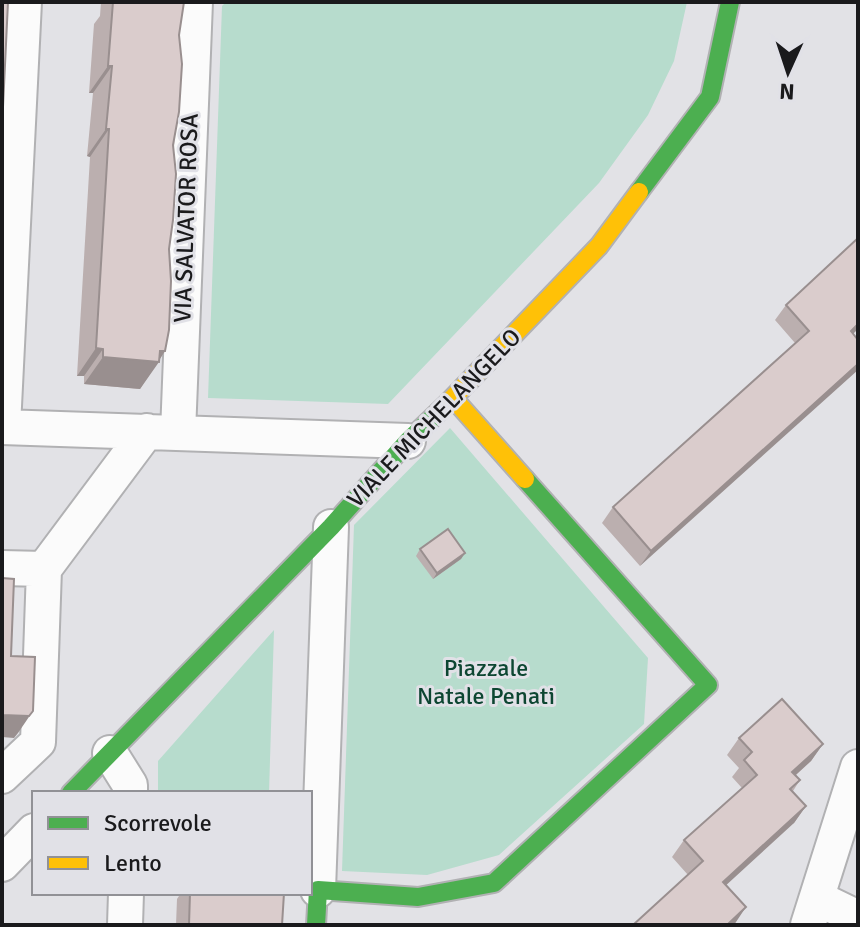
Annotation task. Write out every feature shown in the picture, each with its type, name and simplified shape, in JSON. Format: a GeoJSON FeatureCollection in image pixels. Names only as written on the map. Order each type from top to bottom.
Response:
{"type":"FeatureCollection","features":[{"type":"Feature","properties":{"kind":"street"},"geometry":{"type":"LineString","coordinates":[[24,2],[2,427],[408,441]]}},
{"type":"Feature","properties":{"kind":"street","name":"VIA SALVATOR ROSA"},"geometry":{"type":"LineString","coordinates":[[162,432],[195,2]]}},
{"type":"Feature","properties":{"kind":"street","name":"VIALE MICHELANGELO"},"geometry":{"type":"LineString","coordinates":[[73,791],[599,246],[710,97],[730,2]]}},
{"type":"Feature","properties":{"kind":"street"},"geometry":{"type":"LineString","coordinates":[[318,890],[418,897],[494,883],[708,685],[453,398]]}},
{"type":"Feature","properties":{"kind":"street"},"geometry":{"type":"LineString","coordinates":[[2,776],[38,742],[44,569],[162,432]]}},
{"type":"Feature","properties":{"kind":"street"},"geometry":{"type":"LineString","coordinates":[[316,925],[331,527]]}},
{"type":"Feature","properties":{"kind":"street"},"geometry":{"type":"LineString","coordinates":[[2,568],[44,569]]}},
{"type":"Feature","properties":{"kind":"street"},"geometry":{"type":"LineString","coordinates":[[110,753],[130,785],[130,791]]}},
{"type":"Feature","properties":{"kind":"street"},"geometry":{"type":"LineString","coordinates":[[858,767],[813,912],[858,918]]}},
{"type":"Feature","properties":{"kind":"street"},"geometry":{"type":"LineString","coordinates":[[2,864],[32,833]]}},
{"type":"Feature","properties":{"kind":"street"},"geometry":{"type":"LineString","coordinates":[[125,925],[126,895]]}},
{"type":"Feature","properties":{"kind":"green space"},"geometry":{"type":"Polygon","coordinates":[[[226,2],[687,2],[674,61],[648,115],[599,183],[388,404],[208,398],[222,6],[226,2]]]}},
{"type":"Feature","properties":{"kind":"green space","name":"Piazzale Natale Penati"},"geometry":{"type":"Polygon","coordinates":[[[450,428],[648,658],[644,724],[499,855],[427,875],[342,871],[354,525],[450,428]]]}},
{"type":"Feature","properties":{"kind":"green space"},"geometry":{"type":"Polygon","coordinates":[[[274,630],[269,791],[158,791],[158,761],[274,630]]]}},
{"type":"Feature","properties":{"kind":"building"},"geometry":{"type":"Polygon","coordinates":[[[2,2],[8,2],[2,128],[2,2]]]}},
{"type":"Feature","properties":{"kind":"building"},"geometry":{"type":"Polygon","coordinates":[[[113,2],[184,2],[179,35],[182,64],[179,112],[173,145],[176,174],[169,249],[169,330],[165,351],[160,351],[159,362],[103,357],[103,349],[96,348],[113,2]]]}},
{"type":"Feature","properties":{"kind":"building"},"geometry":{"type":"Polygon","coordinates":[[[858,238],[858,324],[851,331],[858,340],[858,364],[651,551],[613,507],[809,331],[786,305],[858,238]]]}},
{"type":"Feature","properties":{"kind":"building"},"geometry":{"type":"Polygon","coordinates":[[[448,529],[465,553],[437,573],[420,549],[448,529]]]}},
{"type":"Feature","properties":{"kind":"building"},"geometry":{"type":"Polygon","coordinates":[[[2,578],[14,579],[11,656],[35,657],[33,711],[29,716],[2,715],[2,578]]]}},
{"type":"Feature","properties":{"kind":"building"},"geometry":{"type":"Polygon","coordinates":[[[782,699],[823,744],[792,772],[800,780],[790,789],[806,806],[723,882],[746,907],[727,925],[633,925],[703,861],[684,840],[757,775],[744,760],[752,752],[739,738],[782,699]]]}},
{"type":"Feature","properties":{"kind":"building"},"geometry":{"type":"Polygon","coordinates":[[[190,895],[284,895],[282,925],[189,925],[190,895]]]}},
{"type":"Feature","properties":{"kind":"traffic: fast"},"geometry":{"type":"LineString","coordinates":[[639,192],[710,97],[730,2]]}},
{"type":"Feature","properties":{"kind":"traffic: fast"},"geometry":{"type":"LineString","coordinates":[[73,791],[448,403]]}},
{"type":"Feature","properties":{"kind":"traffic: fast"},"geometry":{"type":"LineString","coordinates":[[316,925],[318,890],[418,897],[494,883],[708,685],[525,479]]}},
{"type":"Feature","properties":{"kind":"traffic: slow"},"geometry":{"type":"LineString","coordinates":[[448,403],[599,246],[639,192]]}},
{"type":"Feature","properties":{"kind":"traffic: slow"},"geometry":{"type":"LineString","coordinates":[[453,398],[525,479]]}}]}
